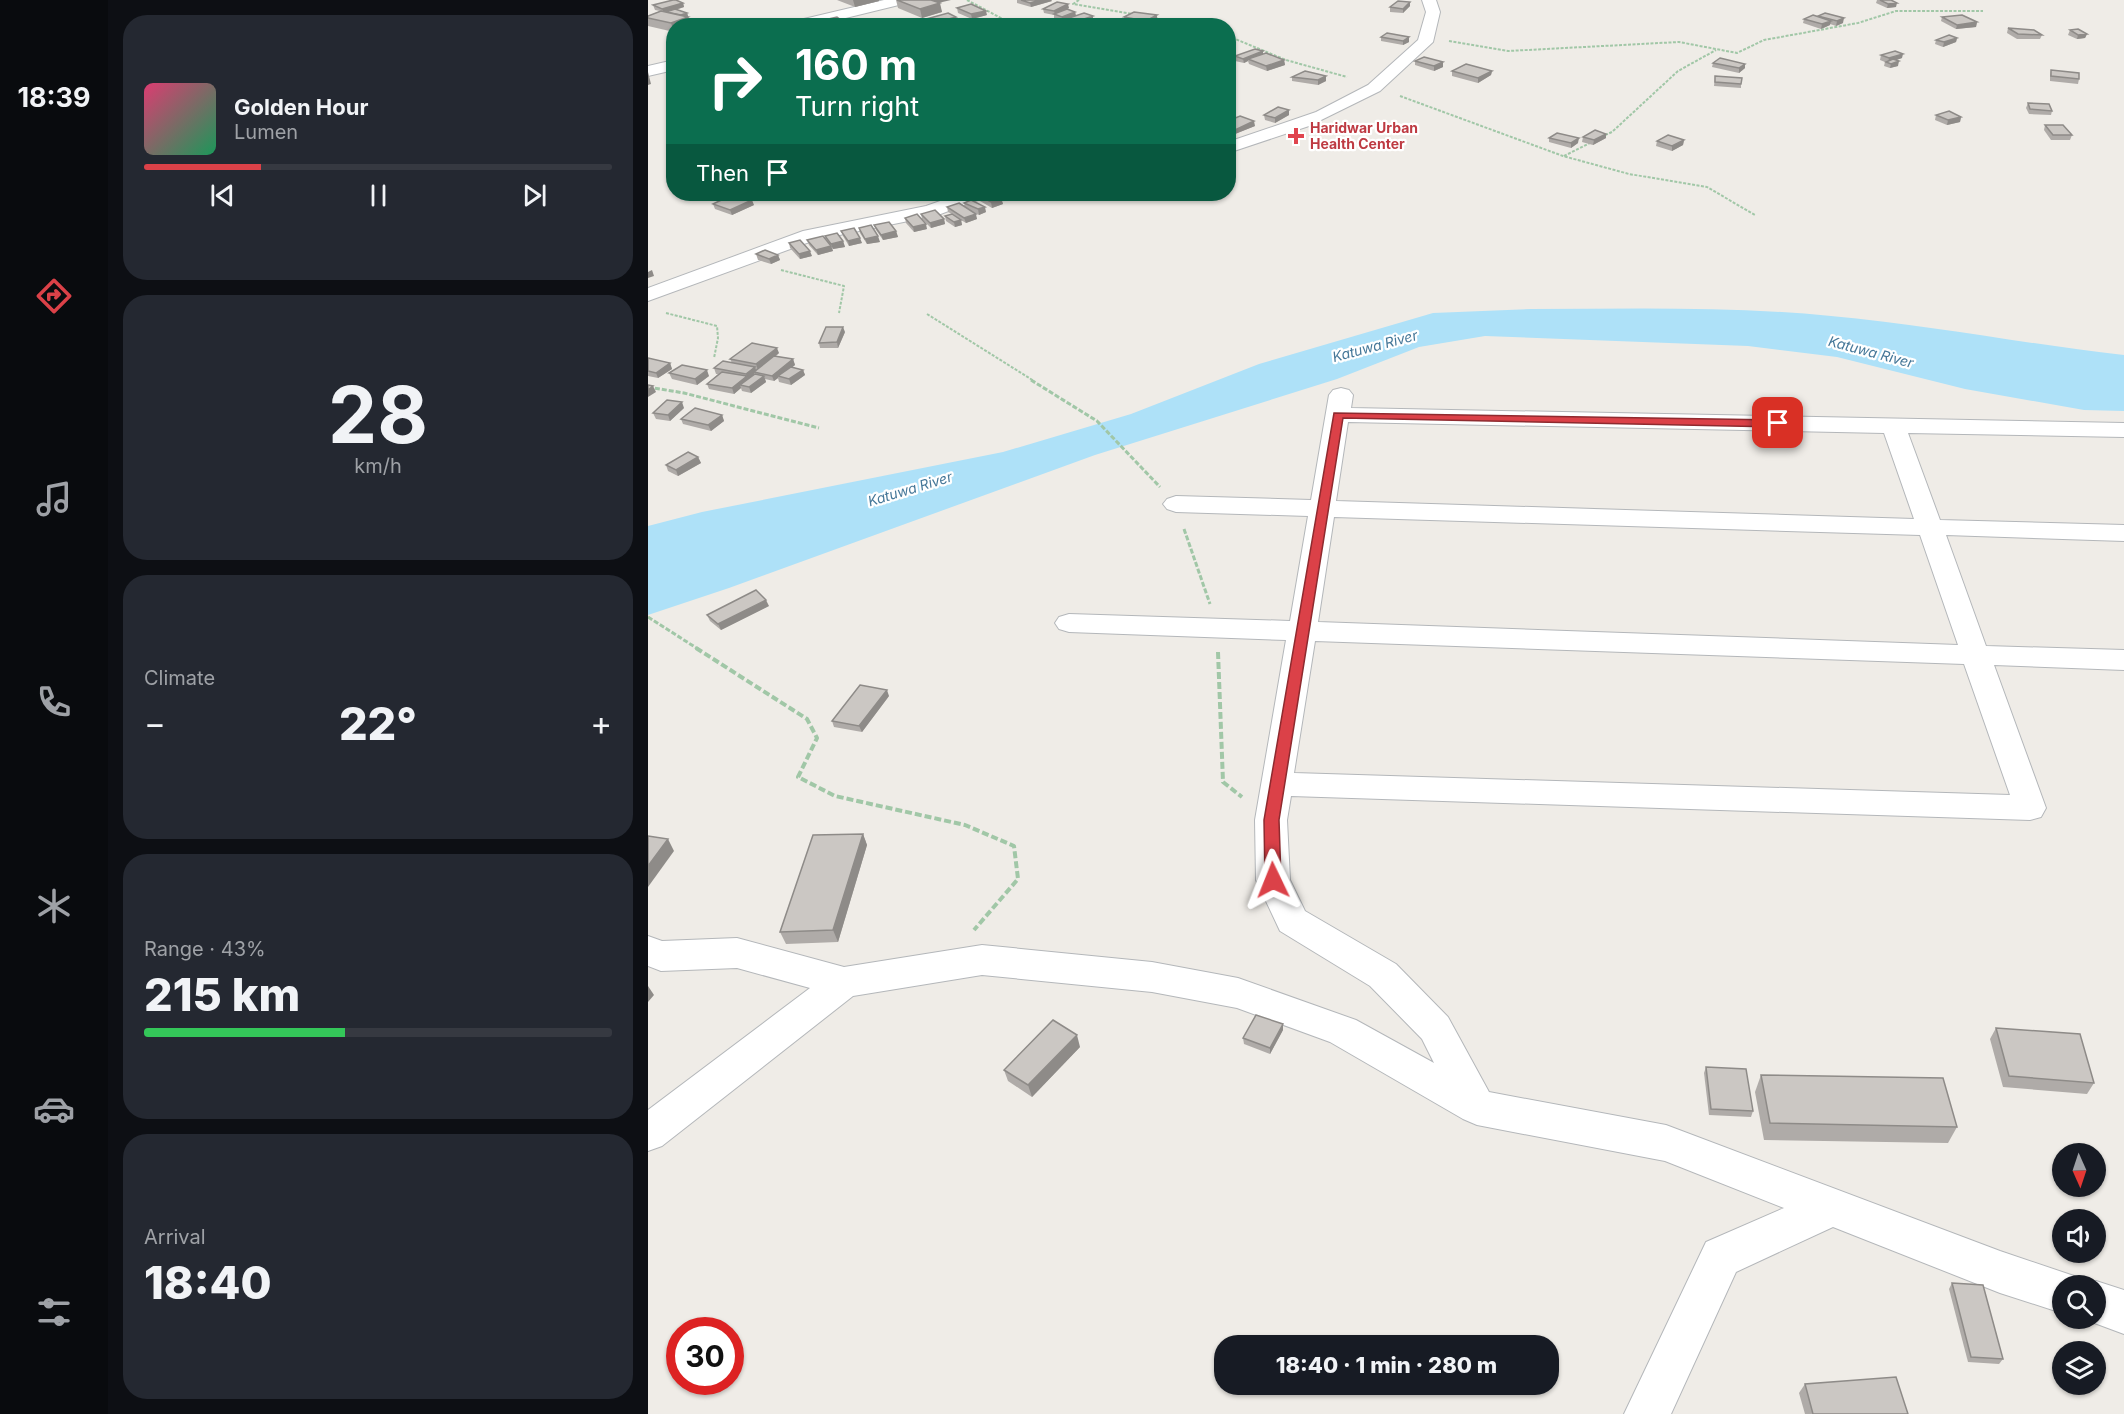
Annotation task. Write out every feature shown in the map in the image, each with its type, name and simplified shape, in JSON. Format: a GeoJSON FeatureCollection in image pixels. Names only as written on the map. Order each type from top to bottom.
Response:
{"type":"FeatureCollection","features":[{"type":"Feature","properties":{"kind":"street"},"geometry":{"type":"LineString","coordinates":[[826,18],[902,0]]}},
{"type":"Feature","properties":{"kind":"street"},"geometry":{"type":"LineString","coordinates":[[1236,145],[1309,121],[1376,87],[1412,48],[1425,42],[1433,12],[1429,0]]}},
{"type":"Feature","properties":{"kind":"street"},"geometry":{"type":"LineString","coordinates":[[648,71],[666,67]]}},
{"type":"Feature","properties":{"kind":"street"},"geometry":{"type":"LineString","coordinates":[[648,295],[740,259],[810,235],[931,211],[957,201]]}},
{"type":"Feature","properties":{"kind":"street"},"geometry":{"type":"LineString","coordinates":[[1477,1107],[1435,1028],[1383,975],[1292,921],[1273,880],[1271,820],[1339,405],[1894,426],[2124,430]]}},
{"type":"Feature","properties":{"kind":"street"},"geometry":{"type":"LineString","coordinates":[[1277,784],[2030,808],[1894,426]]}},
{"type":"Feature","properties":{"kind":"street"},"geometry":{"type":"LineString","coordinates":[[1176,504],[2124,533]]}},
{"type":"Feature","properties":{"kind":"street"},"geometry":{"type":"LineString","coordinates":[[1069,622],[2124,660]]}},
{"type":"Feature","properties":{"kind":"street"},"geometry":{"type":"LineString","coordinates":[[648,951],[661,956],[737,952],[844,982],[982,960],[1152,977],[1238,993],[1343,1031],[1477,1107],[1666,1143],[2000,1272],[2052,1289]]}},
{"type":"Feature","properties":{"kind":"street"},"geometry":{"type":"LineString","coordinates":[[648,1132],[844,982]]}},
{"type":"Feature","properties":{"kind":"street"},"geometry":{"type":"LineString","coordinates":[[1647,1414],[1721,1257],[1834,1206]]}},
{"type":"Feature","properties":{"kind":"street"},"geometry":{"type":"LineString","coordinates":[[2106,1306],[2124,1312]]}},
{"type":"Feature","properties":{"kind":"path"},"geometry":{"type":"LineString","coordinates":[[968,0],[1001,18]]}},
{"type":"Feature","properties":{"kind":"path"},"geometry":{"type":"LineString","coordinates":[[1079,0],[1073,4],[1136,15]]}},
{"type":"Feature","properties":{"kind":"path"},"geometry":{"type":"LineString","coordinates":[[1425,42],[1426,37],[1508,51],[1528,48],[1562,51],[1679,42],[1737,53],[1764,40],[1858,23],[1896,11],[1983,11]]}},
{"type":"Feature","properties":{"kind":"path"},"geometry":{"type":"LineString","coordinates":[[1147,17],[1152,18]]}},
{"type":"Feature","properties":{"kind":"path"},"geometry":{"type":"LineString","coordinates":[[1236,39],[1286,60],[1376,87],[1563,156],[1629,174],[1707,187],[1755,215]]}},
{"type":"Feature","properties":{"kind":"path"},"geometry":{"type":"LineString","coordinates":[[1563,156],[1612,132],[1678,71],[1718,49]]}},
{"type":"Feature","properties":{"kind":"path"},"geometry":{"type":"LineString","coordinates":[[740,259],[844,286],[839,313]]}},
{"type":"Feature","properties":{"kind":"path"},"geometry":{"type":"LineString","coordinates":[[659,311],[717,326],[718,338],[714,358]]}},
{"type":"Feature","properties":{"kind":"path"},"geometry":{"type":"LineString","coordinates":[[927,314],[1096,421],[1122,444]]}},
{"type":"Feature","properties":{"kind":"path"},"geometry":{"type":"LineString","coordinates":[[648,387],[684,393],[819,428]]}},
{"type":"Feature","properties":{"kind":"path"},"geometry":{"type":"LineString","coordinates":[[648,617],[807,719],[817,738],[798,777],[835,796],[964,825],[1014,846],[1018,879],[971,934],[982,960]]}},
{"type":"Feature","properties":{"kind":"water","name":"Katuwa River"},"geometry":{"type":"Polygon","coordinates":[[[1531,309],[1681,309],[1794,313],[1904,324],[2124,355],[2124,411],[2084,410],[1965,389],[1837,357],[1748,346],[1485,336],[1419,347],[1337,379],[1095,455],[729,588],[648,615],[648,526],[702,512],[1003,452],[1131,414],[1259,364],[1433,313],[1531,309]]]}},
{"type":"Feature","properties":{"kind":"building"},"geometry":{"type":"Polygon","coordinates":[[[673,0],[683,3],[662,9],[653,5],[673,0]]]}},
{"type":"Feature","properties":{"kind":"building"},"geometry":{"type":"Polygon","coordinates":[[[897,0],[931,0],[940,3],[920,9],[897,0]]]}},
{"type":"Feature","properties":{"kind":"building"},"geometry":{"type":"Polygon","coordinates":[[[1021,0],[1040,0],[1030,3],[1021,0]]]}},
{"type":"Feature","properties":{"kind":"building"},"geometry":{"type":"Polygon","coordinates":[[[1880,0],[1891,0],[1897,3],[1888,4],[1880,0]]]}},
{"type":"Feature","properties":{"kind":"building"},"geometry":{"type":"Polygon","coordinates":[[[1398,1],[1410,2],[1403,9],[1390,7],[1398,1]]]}},
{"type":"Feature","properties":{"kind":"building"},"geometry":{"type":"Polygon","coordinates":[[[1057,2],[1068,4],[1054,11],[1043,9],[1057,2]]]}},
{"type":"Feature","properties":{"kind":"building"},"geometry":{"type":"Polygon","coordinates":[[[971,4],[986,11],[971,14],[957,8],[971,4]]]}},
{"type":"Feature","properties":{"kind":"building"},"geometry":{"type":"Polygon","coordinates":[[[675,9],[687,13],[681,15],[666,12],[675,9]]]}},
{"type":"Feature","properties":{"kind":"building"},"geometry":{"type":"Polygon","coordinates":[[[1067,9],[1075,12],[1062,17],[1054,14],[1067,9]]]}},
{"type":"Feature","properties":{"kind":"building"},"geometry":{"type":"Polygon","coordinates":[[[661,11],[688,17],[666,18],[666,22],[648,18],[661,11]]]}},
{"type":"Feature","properties":{"kind":"building"},"geometry":{"type":"Polygon","coordinates":[[[1134,12],[1157,15],[1152,18],[1124,17],[1134,12]]]}},
{"type":"Feature","properties":{"kind":"building"},"geometry":{"type":"Polygon","coordinates":[[[948,13],[956,17],[952,18],[930,18],[948,13]]]}},
{"type":"Feature","properties":{"kind":"building"},"geometry":{"type":"Polygon","coordinates":[[[1084,13],[1093,16],[1087,18],[1069,18],[1084,13]]]}},
{"type":"Feature","properties":{"kind":"building"},"geometry":{"type":"Polygon","coordinates":[[[1825,13],[1844,18],[1837,21],[1818,16],[1825,13]]]}},
{"type":"Feature","properties":{"kind":"building"},"geometry":{"type":"Polygon","coordinates":[[[1813,15],[1831,21],[1822,24],[1804,19],[1813,15]]]}},
{"type":"Feature","properties":{"kind":"building"},"geometry":{"type":"Polygon","coordinates":[[[1962,15],[1977,22],[1957,25],[1942,17],[1962,15]]]}},
{"type":"Feature","properties":{"kind":"building"},"geometry":{"type":"Polygon","coordinates":[[[2008,28],[2034,30],[2042,35],[2018,34],[2008,28]]]}},
{"type":"Feature","properties":{"kind":"building"},"geometry":{"type":"Polygon","coordinates":[[[2078,29],[2087,34],[2078,35],[2070,30],[2078,29]]]}},
{"type":"Feature","properties":{"kind":"building"},"geometry":{"type":"Polygon","coordinates":[[[1387,33],[1409,37],[1403,41],[1381,37],[1387,33]]]}},
{"type":"Feature","properties":{"kind":"building"},"geometry":{"type":"Polygon","coordinates":[[[1949,35],[1957,38],[1944,42],[1936,40],[1949,35]]]}},
{"type":"Feature","properties":{"kind":"building"},"geometry":{"type":"Polygon","coordinates":[[[1255,49],[1263,51],[1243,59],[1236,56],[1255,49]]]}},
{"type":"Feature","properties":{"kind":"building"},"geometry":{"type":"Polygon","coordinates":[[[1895,51],[1903,54],[1889,58],[1881,55],[1895,51]]]}},
{"type":"Feature","properties":{"kind":"building"},"geometry":{"type":"Polygon","coordinates":[[[1266,53],[1284,60],[1266,66],[1248,59],[1266,53]]]}},
{"type":"Feature","properties":{"kind":"building"},"geometry":{"type":"Polygon","coordinates":[[[1424,57],[1443,62],[1434,66],[1415,61],[1424,57]]]}},
{"type":"Feature","properties":{"kind":"building"},"geometry":{"type":"Polygon","coordinates":[[[1720,58],[1745,64],[1739,68],[1713,63],[1720,58]]]}},
{"type":"Feature","properties":{"kind":"building"},"geometry":{"type":"Polygon","coordinates":[[[1893,59],[1899,61],[1891,64],[1886,62],[1893,59]]]}},
{"type":"Feature","properties":{"kind":"building"},"geometry":{"type":"Polygon","coordinates":[[[1466,64],[1492,71],[1478,78],[1452,71],[1466,64]]]}},
{"type":"Feature","properties":{"kind":"building"},"geometry":{"type":"Polygon","coordinates":[[[2051,70],[2079,73],[2079,79],[2051,76],[2051,70]]]}},
{"type":"Feature","properties":{"kind":"building"},"geometry":{"type":"Polygon","coordinates":[[[1305,71],[1326,76],[1318,80],[1292,77],[1305,71]]]}},
{"type":"Feature","properties":{"kind":"building"},"geometry":{"type":"Polygon","coordinates":[[[1715,76],[1742,78],[1741,84],[1715,82],[1715,76]]]}},
{"type":"Feature","properties":{"kind":"building"},"geometry":{"type":"Polygon","coordinates":[[[2028,103],[2049,104],[2052,111],[2030,109],[2028,103]]]}},
{"type":"Feature","properties":{"kind":"building"},"geometry":{"type":"Polygon","coordinates":[[[1278,107],[1289,110],[1275,118],[1264,115],[1278,107]]]}},
{"type":"Feature","properties":{"kind":"building"},"geometry":{"type":"Polygon","coordinates":[[[1949,111],[1961,117],[1948,120],[1936,115],[1949,111]]]}},
{"type":"Feature","properties":{"kind":"building"},"geometry":{"type":"Polygon","coordinates":[[[1240,116],[1254,121],[1236,130],[1236,118],[1240,116]]]}},
{"type":"Feature","properties":{"kind":"building"},"geometry":{"type":"Polygon","coordinates":[[[2045,125],[2063,125],[2072,135],[2053,135],[2045,125]]]}},
{"type":"Feature","properties":{"kind":"building"},"geometry":{"type":"Polygon","coordinates":[[[1595,130],[1606,134],[1594,140],[1583,137],[1595,130]]]}},
{"type":"Feature","properties":{"kind":"building"},"geometry":{"type":"Polygon","coordinates":[[[1557,133],[1579,138],[1571,143],[1549,138],[1557,133]]]}},
{"type":"Feature","properties":{"kind":"building"},"geometry":{"type":"Polygon","coordinates":[[[1668,135],[1684,140],[1672,146],[1657,141],[1668,135]]]}},
{"type":"Feature","properties":{"kind":"building"},"geometry":{"type":"Polygon","coordinates":[[[719,201],[750,201],[730,210],[713,204],[719,201]]]}},
{"type":"Feature","properties":{"kind":"building"},"geometry":{"type":"Polygon","coordinates":[[[973,201],[985,207],[978,209],[964,203],[973,201]]]}},
{"type":"Feature","properties":{"kind":"building"},"geometry":{"type":"Polygon","coordinates":[[[959,203],[976,214],[964,218],[947,207],[959,203]]]}},
{"type":"Feature","properties":{"kind":"building"},"geometry":{"type":"Polygon","coordinates":[[[935,210],[944,219],[930,223],[921,214],[935,210]]]}},
{"type":"Feature","properties":{"kind":"building"},"geometry":{"type":"Polygon","coordinates":[[[917,214],[926,224],[913,227],[905,218],[917,214]]]}},
{"type":"Feature","properties":{"kind":"building"},"geometry":{"type":"Polygon","coordinates":[[[952,214],[961,220],[954,222],[945,216],[952,214]]]}},
{"type":"Feature","properties":{"kind":"building"},"geometry":{"type":"Polygon","coordinates":[[[889,222],[896,231],[881,235],[874,225],[889,222]]]}},
{"type":"Feature","properties":{"kind":"building"},"geometry":{"type":"Polygon","coordinates":[[[871,225],[878,236],[865,239],[859,228],[871,225]]]}},
{"type":"Feature","properties":{"kind":"building"},"geometry":{"type":"Polygon","coordinates":[[[854,228],[860,238],[848,241],[841,231],[854,228]]]}},
{"type":"Feature","properties":{"kind":"building"},"geometry":{"type":"Polygon","coordinates":[[[837,233],[843,241],[831,244],[825,236],[837,233]]]}},
{"type":"Feature","properties":{"kind":"building"},"geometry":{"type":"Polygon","coordinates":[[[823,236],[831,246],[816,250],[807,240],[823,236]]]}},
{"type":"Feature","properties":{"kind":"building"},"geometry":{"type":"Polygon","coordinates":[[[800,240],[810,251],[799,254],[789,243],[800,240]]]}},
{"type":"Feature","properties":{"kind":"building"},"geometry":{"type":"Polygon","coordinates":[[[765,250],[778,255],[769,259],[756,254],[765,250]]]}},
{"type":"Feature","properties":{"kind":"building"},"geometry":{"type":"Polygon","coordinates":[[[826,327],[843,327],[837,342],[819,343],[826,327]]]}},
{"type":"Feature","properties":{"kind":"building"},"geometry":{"type":"Polygon","coordinates":[[[752,343],[777,348],[756,364],[730,359],[752,343]]]}},
{"type":"Feature","properties":{"kind":"building"},"geometry":{"type":"Polygon","coordinates":[[[774,356],[793,359],[772,376],[754,372],[774,356]]]}},
{"type":"Feature","properties":{"kind":"building"},"geometry":{"type":"Polygon","coordinates":[[[648,358],[670,363],[656,373],[648,371],[648,358]]]}},
{"type":"Feature","properties":{"kind":"building"},"geometry":{"type":"Polygon","coordinates":[[[723,361],[755,367],[746,374],[714,368],[723,361]]]}},
{"type":"Feature","properties":{"kind":"building"},"geometry":{"type":"Polygon","coordinates":[[[682,365],[707,370],[695,379],[669,373],[682,365]]]}},
{"type":"Feature","properties":{"kind":"building"},"geometry":{"type":"Polygon","coordinates":[[[791,367],[803,370],[789,379],[778,376],[791,367]]]}},
{"type":"Feature","properties":{"kind":"building"},"geometry":{"type":"Polygon","coordinates":[[[722,372],[747,376],[732,388],[707,384],[722,372]]]}},
{"type":"Feature","properties":{"kind":"building"},"geometry":{"type":"Polygon","coordinates":[[[755,374],[764,376],[749,387],[740,385],[755,374]]]}},
{"type":"Feature","properties":{"kind":"building"},"geometry":{"type":"Polygon","coordinates":[[[667,400],[682,402],[668,415],[653,413],[667,400]]]}},
{"type":"Feature","properties":{"kind":"building"},"geometry":{"type":"Polygon","coordinates":[[[695,408],[722,415],[708,425],[681,419],[695,408]]]}},
{"type":"Feature","properties":{"kind":"building"},"geometry":{"type":"Polygon","coordinates":[[[688,452],[698,457],[676,470],[666,465],[688,452]]]}},
{"type":"Feature","properties":{"kind":"building"},"geometry":{"type":"Polygon","coordinates":[[[756,590],[766,600],[718,624],[707,615],[756,590]]]}},
{"type":"Feature","properties":{"kind":"building"},"geometry":{"type":"Polygon","coordinates":[[[860,685],[887,690],[859,726],[832,721],[860,685]]]}},
{"type":"Feature","properties":{"kind":"building"},"geometry":{"type":"Polygon","coordinates":[[[863,834],[833,930],[780,932],[813,835],[863,834]]]}},
{"type":"Feature","properties":{"kind":"building"},"geometry":{"type":"Polygon","coordinates":[[[648,836],[668,839],[648,866],[648,836]]]}},
{"type":"Feature","properties":{"kind":"building"},"geometry":{"type":"Polygon","coordinates":[[[1256,1015],[1283,1024],[1270,1048],[1243,1038],[1256,1015]]]}},
{"type":"Feature","properties":{"kind":"building"},"geometry":{"type":"Polygon","coordinates":[[[1053,1020],[1077,1035],[1028,1085],[1004,1070],[1053,1020]]]}},
{"type":"Feature","properties":{"kind":"building"},"geometry":{"type":"Polygon","coordinates":[[[1996,1028],[2080,1034],[2094,1083],[2009,1076],[1996,1028]]]}},
{"type":"Feature","properties":{"kind":"building"},"geometry":{"type":"Polygon","coordinates":[[[1706,1067],[1746,1069],[1753,1111],[1711,1109],[1706,1067]]]}},
{"type":"Feature","properties":{"kind":"building"},"geometry":{"type":"Polygon","coordinates":[[[1761,1075],[1943,1078],[1957,1127],[1770,1123],[1761,1075]]]}},
{"type":"Feature","properties":{"kind":"building"},"geometry":{"type":"Polygon","coordinates":[[[1952,1283],[1983,1285],[2003,1359],[1971,1357],[1952,1283]]]}},
{"type":"Feature","properties":{"kind":"building"},"geometry":{"type":"Polygon","coordinates":[[[1896,1377],[1908,1414],[1813,1414],[1805,1384],[1896,1377]]]}},
{"type":"Feature","properties":{"kind":"place","name":"Haridwar Urban Health Center"},"geometry":{"type":"Point","coordinates":[1296,136]}},
{"type":"Feature","properties":{"kind":"route"},"geometry":{"type":"LineString","coordinates":[[1273,880],[1271,820],[1338,415],[1778,423]]}}]}
